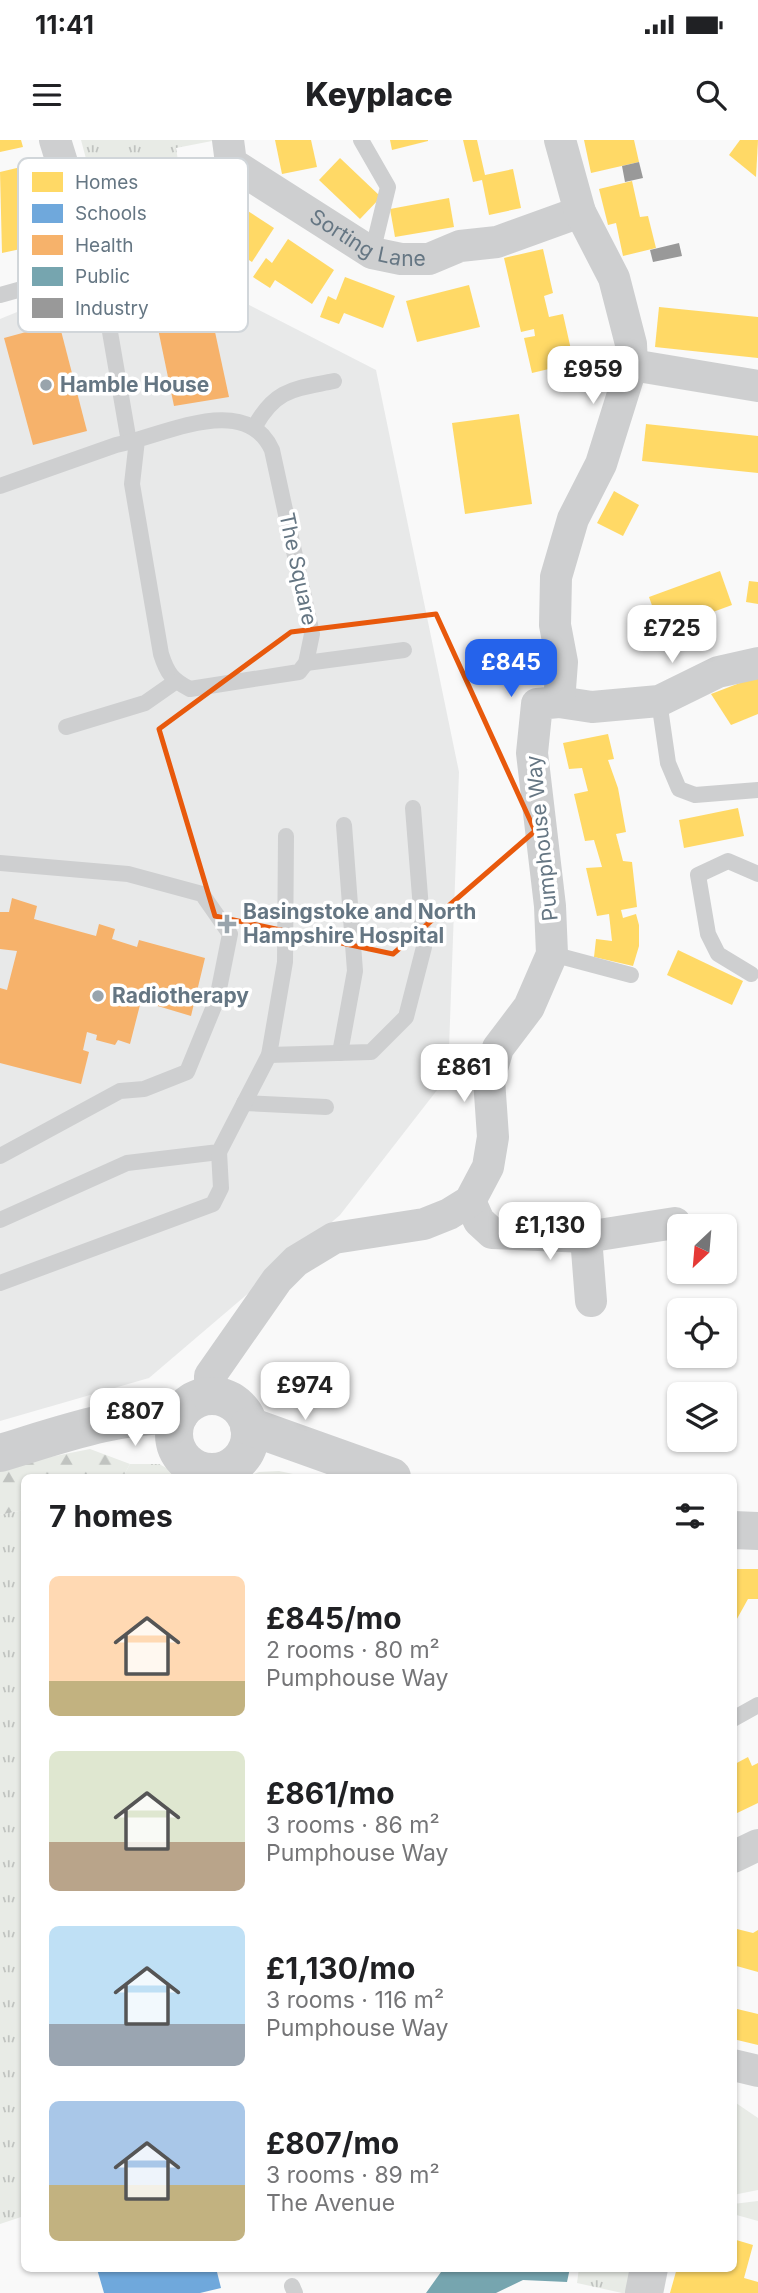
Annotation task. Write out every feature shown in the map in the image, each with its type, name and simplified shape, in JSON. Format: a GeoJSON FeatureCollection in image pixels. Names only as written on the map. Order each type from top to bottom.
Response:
{"type":"FeatureCollection","features":[{"type":"Feature","properties":{"kind":"street"},"geometry":{"type":"LineString","coordinates":[[55,140],[61,158]]}},
{"type":"Feature","properties":{"kind":"street","name":"Sorting Lane"},"geometry":{"type":"LineString","coordinates":[[228,140],[230,158]]}},
{"type":"Feature","properties":{"kind":"street"},"geometry":{"type":"LineString","coordinates":[[560,140],[580,212],[614,278],[631,344],[632,365],[601,464],[573,519],[556,577],[555,625],[562,663],[559,702],[592,707],[659,701],[718,672],[758,663]]}},
{"type":"Feature","properties":{"kind":"street","name":"Sorting Lane"},"geometry":{"type":"LineString","coordinates":[[248,174],[372,253],[401,259],[429,259],[460,246],[497,242],[580,212]]}},
{"type":"Feature","properties":{"kind":"street"},"geometry":{"type":"LineString","coordinates":[[632,365],[758,386]]}},
{"type":"Feature","properties":{"kind":"street","name":"Pumphouse Way"},"geometry":{"type":"LineString","coordinates":[[470,1201],[488,1167],[493,1137],[489,1079],[498,1048],[528,1007],[552,954],[550,906],[532,753],[537,704],[559,702]]}},
{"type":"Feature","properties":{"kind":"street"},"geometry":{"type":"LineString","coordinates":[[215,1423],[210,1376],[242,1334],[277,1280],[317,1245],[350,1233],[424,1224],[470,1201],[479,1221],[492,1233],[586,1237],[667,1224]]}},
{"type":"Feature","properties":{"kind":"street"},"geometry":{"type":"LineString","coordinates":[[586,1237],[591,1301]]}},
{"type":"Feature","properties":{"kind":"street"},"geometry":{"type":"LineString","coordinates":[[0,1453],[86,1429],[127,1430],[215,1423],[297,1450],[356,1463],[384,1474]]}},
{"type":"Feature","properties":{"kind":"street"},"geometry":{"type":"LineString","coordinates":[[737,1530],[758,1531]]}},
{"type":"Feature","properties":{"kind":"street"},"geometry":{"type":"LineString","coordinates":[[737,1855],[758,1845]]}},
{"type":"Feature","properties":{"kind":"street"},"geometry":{"type":"LineString","coordinates":[[737,2066],[758,2071]]}},
{"type":"Feature","properties":{"kind":"street"},"geometry":{"type":"LineString","coordinates":[[644,2293],[648,2272]]}},
{"type":"Feature","properties":{"kind":"lane"},"geometry":{"type":"LineString","coordinates":[[361,140],[388,187],[372,253]]}},
{"type":"Feature","properties":{"kind":"lane"},"geometry":{"type":"LineString","coordinates":[[0,295],[18,290]]}},
{"type":"Feature","properties":{"kind":"lane"},"geometry":{"type":"LineString","coordinates":[[110,332],[160,654],[166,672],[175,682],[190,689],[223,685],[286,676],[299,672],[306,663],[404,650]]}},
{"type":"Feature","properties":{"kind":"lane"},"geometry":{"type":"LineString","coordinates":[[0,486],[127,442],[220,419],[255,426],[265,407],[277,396],[334,381]]}},
{"type":"Feature","properties":{"kind":"lane","name":"The Square"},"geometry":{"type":"LineString","coordinates":[[255,426],[266,436],[279,473],[312,634],[306,663]]}},
{"type":"Feature","properties":{"kind":"lane"},"geometry":{"type":"LineString","coordinates":[[66,727],[145,703],[175,682]]}},
{"type":"Feature","properties":{"kind":"lane"},"geometry":{"type":"LineString","coordinates":[[659,701],[668,763],[679,789],[695,795],[758,790]]}},
{"type":"Feature","properties":{"kind":"lane"},"geometry":{"type":"LineString","coordinates":[[269,1055],[371,1052],[406,1017],[424,947],[414,808]]}},
{"type":"Feature","properties":{"kind":"lane"},"geometry":{"type":"LineString","coordinates":[[340,1053],[355,971],[344,825]]}},
{"type":"Feature","properties":{"kind":"lane"},"geometry":{"type":"LineString","coordinates":[[0,1283],[213,1204],[221,1188],[219,1152],[269,1055],[285,962],[286,836]]}},
{"type":"Feature","properties":{"kind":"lane"},"geometry":{"type":"LineString","coordinates":[[751,974],[719,954],[708,934],[698,875],[728,861],[758,874]]}},
{"type":"Feature","properties":{"kind":"lane"},"geometry":{"type":"LineString","coordinates":[[0,863],[128,874],[202,894],[230,934],[217,999],[187,1072],[144,1089],[120,1091],[0,1156]]}},
{"type":"Feature","properties":{"kind":"lane"},"geometry":{"type":"LineString","coordinates":[[552,954],[631,975]]}},
{"type":"Feature","properties":{"kind":"lane"},"geometry":{"type":"LineString","coordinates":[[244,1103],[326,1107]]}},
{"type":"Feature","properties":{"kind":"lane"},"geometry":{"type":"LineString","coordinates":[[0,1220],[127,1163],[219,1152]]}},
{"type":"Feature","properties":{"kind":"lane"},"geometry":{"type":"LineString","coordinates":[[737,1717],[758,1705]]}},
{"type":"Feature","properties":{"kind":"highlighted area"},"geometry":{"type":"Polygon","coordinates":[[[436,614],[535,831],[393,954],[215,916],[159,729],[291,632],[436,614]]]}},
{"type":"Feature","properties":{"kind":"shaded area","name":"Basingstoke and North Hampshire Hospital"},"geometry":{"type":"Polygon","coordinates":[[[248,304],[376,370],[459,772],[448,1076],[340,1215],[149,1378],[0,1421],[0,319],[18,312],[18,332],[248,332],[248,304]]]}},
{"type":"Feature","properties":{"kind":"green space"},"geometry":{"type":"Polygon","coordinates":[[[81,140],[212,140],[176,148],[178,158],[86,158],[81,140]]]}},
{"type":"Feature","properties":{"kind":"green space"},"geometry":{"type":"Polygon","coordinates":[[[90,1449],[130,1464],[125,1474],[21,1474],[21,1511],[0,1515],[0,1467],[90,1449]]]}},
{"type":"Feature","properties":{"kind":"green space"},"geometry":{"type":"Polygon","coordinates":[[[130,1464],[159,1464],[177,1474],[125,1474],[130,1464]]]}},
{"type":"Feature","properties":{"kind":"green space"},"geometry":{"type":"Polygon","coordinates":[[[279,1471],[293,1474],[254,1474],[279,1471]]]}},
{"type":"Feature","properties":{"kind":"green space"},"geometry":{"type":"Polygon","coordinates":[[[21,1511],[21,2217],[0,2224],[0,1515],[21,1511]]]}},
{"type":"Feature","properties":{"kind":"green space"},"geometry":{"type":"Polygon","coordinates":[[[737,2104],[758,2118],[758,2190],[737,2194],[737,2104]]]}},
{"type":"Feature","properties":{"kind":"green space"},"geometry":{"type":"Polygon","coordinates":[[[758,2201],[758,2221],[737,2215],[737,2204],[758,2201]]]}},
{"type":"Feature","properties":{"kind":"green space"},"geometry":{"type":"Polygon","coordinates":[[[578,2272],[642,2272],[636,2293],[622,2293],[577,2283],[578,2272]]]}},
{"type":"Feature","properties":{"kind":"building: Homes"},"geometry":{"type":"Polygon","coordinates":[[[0,140],[21,140],[23,147],[0,152],[0,140]]]}},
{"type":"Feature","properties":{"kind":"building: Homes"},"geometry":{"type":"Polygon","coordinates":[[[275,140],[311,140],[317,167],[282,174],[275,140]]]}},
{"type":"Feature","properties":{"kind":"building: Homes"},"geometry":{"type":"Polygon","coordinates":[[[390,140],[428,140],[428,141],[392,150],[390,140]]]}},
{"type":"Feature","properties":{"kind":"building: Homes"},"geometry":{"type":"Polygon","coordinates":[[[463,140],[477,140],[485,175],[513,169],[521,208],[489,215],[482,180],[473,182],[463,140]]]}},
{"type":"Feature","properties":{"kind":"building: Homes"},"geometry":{"type":"Polygon","coordinates":[[[584,140],[634,140],[639,162],[591,173],[584,140]]]}},
{"type":"Feature","properties":{"kind":"building: Homes"},"geometry":{"type":"Polygon","coordinates":[[[740,140],[758,140],[756,177],[729,155],[740,140]]]}},
{"type":"Feature","properties":{"kind":"building: Homes"},"geometry":{"type":"Polygon","coordinates":[[[340,158],[381,197],[360,219],[319,180],[340,158]]]}},
{"type":"Feature","properties":{"kind":"building: Homes"},"geometry":{"type":"Polygon","coordinates":[[[18,168],[18,250],[2,253],[0,172],[18,168]]]}},
{"type":"Feature","properties":{"kind":"building: Homes"},"geometry":{"type":"Polygon","coordinates":[[[632,181],[640,217],[648,216],[656,248],[623,256],[616,223],[608,225],[599,189],[632,181]]]}},
{"type":"Feature","properties":{"kind":"building: Homes"},"geometry":{"type":"Polygon","coordinates":[[[449,198],[454,227],[395,237],[390,209],[449,198]]]}},
{"type":"Feature","properties":{"kind":"building: Homes"},"geometry":{"type":"Polygon","coordinates":[[[248,211],[274,228],[252,262],[248,259],[248,211]]]}},
{"type":"Feature","properties":{"kind":"building: Homes"},"geometry":{"type":"Polygon","coordinates":[[[288,239],[334,270],[312,304],[275,280],[270,288],[253,277],[266,258],[272,263],[288,239]]]}},
{"type":"Feature","properties":{"kind":"building: Homes"},"geometry":{"type":"Polygon","coordinates":[[[543,249],[553,293],[544,296],[549,317],[563,314],[574,363],[532,373],[524,338],[535,336],[534,329],[521,332],[504,258],[543,249]]]}},
{"type":"Feature","properties":{"kind":"building: Homes"},"geometry":{"type":"Polygon","coordinates":[[[345,277],[395,296],[383,328],[344,313],[339,324],[320,317],[328,296],[336,300],[345,277]]]}},
{"type":"Feature","properties":{"kind":"building: Homes"},"geometry":{"type":"Polygon","coordinates":[[[469,285],[480,327],[417,342],[406,301],[469,285]]]}},
{"type":"Feature","properties":{"kind":"building: Homes"},"geometry":{"type":"Polygon","coordinates":[[[659,307],[758,317],[758,358],[655,347],[659,307]]]}},
{"type":"Feature","properties":{"kind":"building: Homes"},"geometry":{"type":"Polygon","coordinates":[[[519,414],[532,504],[465,514],[452,423],[519,414]]]}},
{"type":"Feature","properties":{"kind":"building: Homes"},"geometry":{"type":"Polygon","coordinates":[[[646,424],[758,436],[758,473],[642,461],[646,424]]]}},
{"type":"Feature","properties":{"kind":"building: Homes"},"geometry":{"type":"Polygon","coordinates":[[[614,491],[639,505],[623,536],[597,523],[614,491]]]}},
{"type":"Feature","properties":{"kind":"building: Homes"},"geometry":{"type":"Polygon","coordinates":[[[720,571],[732,605],[661,631],[649,597],[720,571]]]}},
{"type":"Feature","properties":{"kind":"building: Homes"},"geometry":{"type":"Polygon","coordinates":[[[749,581],[758,582],[758,604],[746,602],[749,581]]]}},
{"type":"Feature","properties":{"kind":"building: Homes"},"geometry":{"type":"Polygon","coordinates":[[[758,676],[758,714],[731,725],[711,694],[758,676]]]}},
{"type":"Feature","properties":{"kind":"building: Homes"},"geometry":{"type":"Polygon","coordinates":[[[608,734],[614,759],[608,760],[618,788],[626,832],[616,834],[623,861],[632,862],[637,907],[621,910],[623,918],[636,914],[639,925],[639,946],[633,966],[594,957],[596,939],[612,941],[609,914],[597,916],[586,868],[602,867],[594,840],[585,841],[574,794],[588,791],[582,768],[569,769],[563,743],[608,734]]]}},
{"type":"Feature","properties":{"kind":"building: Homes"},"geometry":{"type":"Polygon","coordinates":[[[738,808],[744,836],[684,848],[679,820],[738,808]]]}},
{"type":"Feature","properties":{"kind":"building: Homes"},"geometry":{"type":"Polygon","coordinates":[[[678,950],[743,981],[732,1005],[667,975],[678,950]]]}},
{"type":"Feature","properties":{"kind":"building: Homes"},"geometry":{"type":"Polygon","coordinates":[[[737,1569],[758,1569],[758,1599],[748,1599],[737,1619],[737,1569]]]}},
{"type":"Feature","properties":{"kind":"building: Homes"},"geometry":{"type":"Polygon","coordinates":[[[748,1757],[752,1766],[758,1763],[758,1803],[737,1813],[737,1763],[748,1757]]]}},
{"type":"Feature","properties":{"kind":"building: Homes"},"geometry":{"type":"Polygon","coordinates":[[[737,1929],[753,1933],[758,1930],[758,1972],[737,1966],[737,1929]]]}},
{"type":"Feature","properties":{"kind":"building: Homes"},"geometry":{"type":"Polygon","coordinates":[[[737,2009],[758,2014],[758,2045],[737,2040],[737,2009]]]}},
{"type":"Feature","properties":{"kind":"building: Homes"},"geometry":{"type":"Polygon","coordinates":[[[737,2240],[753,2245],[744,2278],[758,2282],[758,2293],[670,2293],[676,2272],[737,2272],[737,2240]]]}},
{"type":"Feature","properties":{"kind":"building: Schools"},"geometry":{"type":"Polygon","coordinates":[[[98,2272],[217,2272],[221,2288],[200,2293],[104,2293],[98,2272]]]}},
{"type":"Feature","properties":{"kind":"building: Health","name":"Hamble House"},"geometry":{"type":"Polygon","coordinates":[[[26,332],[61,332],[87,431],[33,445],[4,338],[26,332]]]}},
{"type":"Feature","properties":{"kind":"building: Health"},"geometry":{"type":"Polygon","coordinates":[[[159,332],[215,332],[229,397],[174,406],[159,332]]]}},
{"type":"Feature","properties":{"kind":"building: Health","name":"Radiotherapy"},"geometry":{"type":"Polygon","coordinates":[[[12,898],[37,906],[34,919],[96,936],[99,924],[115,929],[112,939],[137,947],[139,940],[205,958],[191,1016],[141,1001],[130,1044],[118,1040],[115,1045],[96,1040],[97,1035],[87,1032],[83,1050],[89,1052],[81,1084],[0,1063],[0,988],[7,990],[17,951],[0,949],[0,912],[9,912],[12,898]]]}},
{"type":"Feature","properties":{"kind":"building: Public"},"geometry":{"type":"Polygon","coordinates":[[[441,2272],[569,2272],[567,2282],[523,2280],[496,2293],[426,2293],[441,2272]]]}},
{"type":"Feature","properties":{"kind":"building: Industry"},"geometry":{"type":"Polygon","coordinates":[[[639,162],[643,178],[625,182],[622,166],[639,162]]]}},
{"type":"Feature","properties":{"kind":"building: Industry"},"geometry":{"type":"Polygon","coordinates":[[[679,243],[682,256],[653,262],[650,250],[679,243]]]}},
{"type":"Feature","properties":{"kind":"place","name":"Hamble House"},"geometry":{"type":"Point","coordinates":[46,385]}},
{"type":"Feature","properties":{"kind":"place","name":"Basingstoke and North Hampshire Hospital"},"geometry":{"type":"Point","coordinates":[227,924]}},
{"type":"Feature","properties":{"kind":"place","name":"Radiotherapy"},"geometry":{"type":"Point","coordinates":[98,996]}}]}
